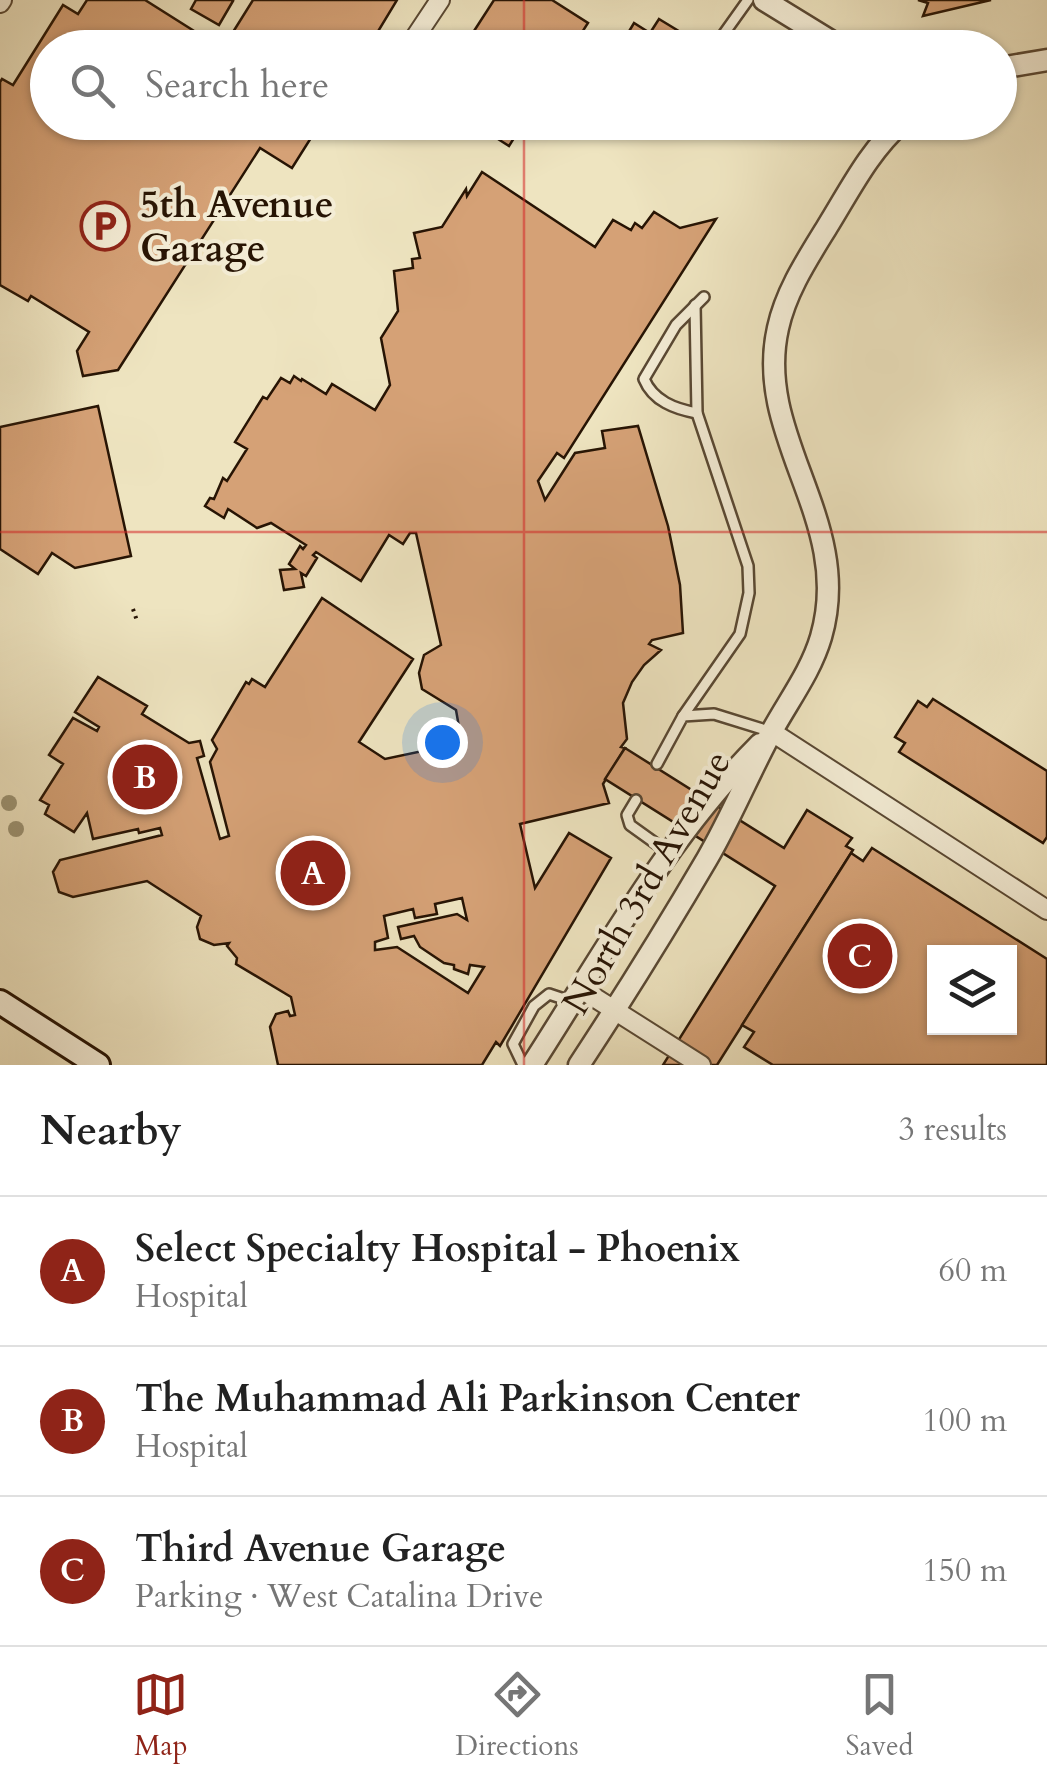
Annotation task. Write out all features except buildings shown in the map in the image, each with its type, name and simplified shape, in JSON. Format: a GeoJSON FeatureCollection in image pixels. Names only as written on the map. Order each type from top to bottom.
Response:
{"type":"FeatureCollection","features":[{"type":"Feature","properties":{"kind":"main road"},"geometry":{"type":"LineString","coordinates":[[0,1002],[98,1065]]}},
{"type":"Feature","properties":{"kind":"street"},"geometry":{"type":"LineString","coordinates":[[420,30],[440,0]]}},
{"type":"Feature","properties":{"kind":"street"},"geometry":{"type":"LineString","coordinates":[[764,0],[813,30]]}},
{"type":"Feature","properties":{"kind":"street"},"geometry":{"type":"LineString","coordinates":[[1017,65],[1047,60]]}},
{"type":"Feature","properties":{"kind":"street","name":"North 3rd Avenue"},"geometry":{"type":"LineString","coordinates":[[578,1065],[708,857],[805,677],[820,638],[828,603],[828,566],[819,520],[786,437],[774,354],[777,330],[800,272],[869,158],[886,140]]}},
{"type":"Feature","properties":{"kind":"street"},"geometry":{"type":"LineString","coordinates":[[772,732],[1047,910]]}},
{"type":"Feature","properties":{"kind":"street","name":"North 3rd Avenue"},"geometry":{"type":"LineString","coordinates":[[532,1065],[669,853],[720,784],[772,732]]}},
{"type":"Feature","properties":{"kind":"street"},"geometry":{"type":"LineString","coordinates":[[577,995],[615,1010],[701,1065]]}},
{"type":"Feature","properties":{"kind":"lane"},"geometry":{"type":"LineString","coordinates":[[727,30],[748,0]]}},
{"type":"Feature","properties":{"kind":"lane"},"geometry":{"type":"LineString","coordinates":[[697,413],[675,409],[649,391],[644,379],[676,325],[704,297]]}},
{"type":"Feature","properties":{"kind":"lane"},"geometry":{"type":"LineString","coordinates":[[657,764],[683,716],[740,634],[750,593],[748,566],[697,413],[694,305]]}},
{"type":"Feature","properties":{"kind":"lane"},"geometry":{"type":"LineString","coordinates":[[683,716],[714,714],[772,732]]}},
{"type":"Feature","properties":{"kind":"lane"},"geometry":{"type":"LineString","coordinates":[[636,800],[628,815],[630,825],[669,853]]}},
{"type":"Feature","properties":{"kind":"lane"},"geometry":{"type":"LineString","coordinates":[[523,1065],[513,1044],[534,1006],[549,994],[577,995]]}},
{"type":"Feature","properties":{"kind":"path"},"geometry":{"type":"LineString","coordinates":[[134,609],[137,620]]}},
{"type":"Feature","properties":{"kind":"place","name":"5th Avenue Garage"},"geometry":{"type":"Point","coordinates":[105,226]}},
{"type":"Feature","properties":{"kind":"place","name":"The Muhammad Ali Parkinson Center"},"geometry":{"type":"Point","coordinates":[145,777]}},
{"type":"Feature","properties":{"kind":"place","name":"Select Specialty Hospital - Phoenix"},"geometry":{"type":"Point","coordinates":[313,873]}},
{"type":"Feature","properties":{"kind":"place","name":"Third Avenue Garage"},"geometry":{"type":"Point","coordinates":[860,956]}}]}
